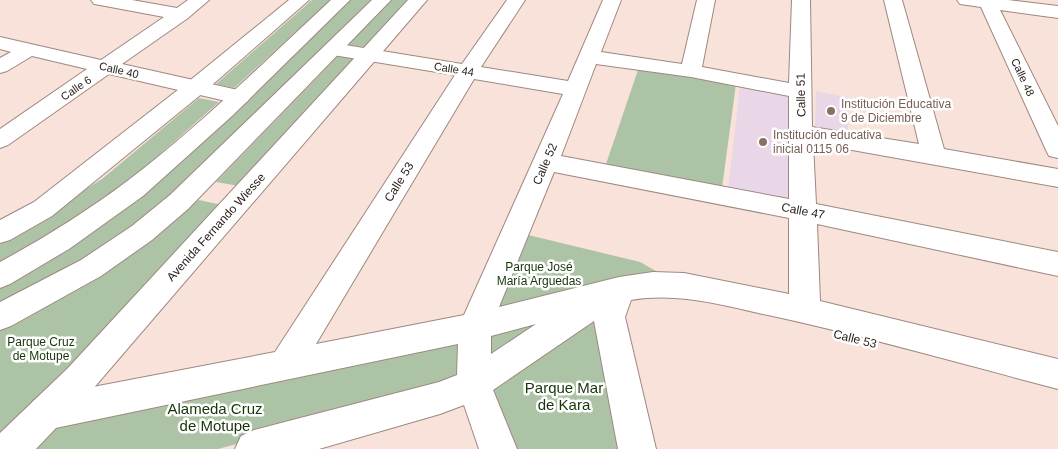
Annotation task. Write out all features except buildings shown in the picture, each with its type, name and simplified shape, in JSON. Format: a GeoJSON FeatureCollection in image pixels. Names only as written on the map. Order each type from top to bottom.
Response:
{"type":"FeatureCollection","features":[{"type":"Feature","properties":{"kind":"street"},"geometry":{"type":"LineString","coordinates":[[100,0],[181,14]]}},
{"type":"Feature","properties":{"kind":"street","name":"Calle 6"},"geometry":{"type":"LineString","coordinates":[[0,140],[107,67],[200,0]]}},
{"type":"Feature","properties":{"kind":"street"},"geometry":{"type":"LineString","coordinates":[[0,233],[42,208],[196,87],[300,0]]}},
{"type":"Feature","properties":{"kind":"street"},"geometry":{"type":"LineString","coordinates":[[0,276],[63,239],[107,210],[151,176],[239,97],[341,0]]}},
{"type":"Feature","properties":{"kind":"street"},"geometry":{"type":"LineString","coordinates":[[0,317],[91,268],[142,233],[179,202],[382,0]]}},
{"type":"Feature","properties":{"kind":"street","name":"Avenida Fernando Wiesse"},"geometry":{"type":"LineString","coordinates":[[10,449],[80,379],[418,0]]}},
{"type":"Feature","properties":{"kind":"street","name":"Calle 53"},"geometry":{"type":"LineString","coordinates":[[285,366],[468,71],[516,0]]}},
{"type":"Feature","properties":{"kind":"street","name":"Calle 52"},"geometry":{"type":"LineString","coordinates":[[475,327],[546,162],[612,0]]}},
{"type":"Feature","properties":{"kind":"street"},"geometry":{"type":"LineString","coordinates":[[691,71],[706,0]]}},
{"type":"Feature","properties":{"kind":"street","name":"Calle 51"},"geometry":{"type":"LineString","coordinates":[[801,0],[800,92],[805,310]]}},
{"type":"Feature","properties":{"kind":"street"},"geometry":{"type":"LineString","coordinates":[[893,0],[934,155]]}},
{"type":"Feature","properties":{"kind":"street"},"geometry":{"type":"LineString","coordinates":[[966,0],[1058,12]]}},
{"type":"Feature","properties":{"kind":"street","name":"Calle 48"},"geometry":{"type":"LineString","coordinates":[[988,3],[1058,150]]}},
{"type":"Feature","properties":{"kind":"street","name":"Calle 40"},"geometry":{"type":"LineString","coordinates":[[0,43],[239,97]]}},
{"type":"Feature","properties":{"kind":"street"},"geometry":{"type":"LineString","coordinates":[[0,67],[28,50]]}},
{"type":"Feature","properties":{"kind":"street","name":"Calle 44"},"geometry":{"type":"LineString","coordinates":[[333,50],[575,89]]}},
{"type":"Feature","properties":{"kind":"street"},"geometry":{"type":"LineString","coordinates":[[589,56],[691,71],[800,92]]}},
{"type":"Feature","properties":{"kind":"street"},"geometry":{"type":"LineString","coordinates":[[801,133],[1058,178]]}},
{"type":"Feature","properties":{"kind":"street","name":"Calle 47"},"geometry":{"type":"LineString","coordinates":[[546,162],[804,211],[1058,264]]}},
{"type":"Feature","properties":{"kind":"street","name":"Calle 53"},"geometry":{"type":"LineString","coordinates":[[46,413],[475,327],[619,289],[653,284],[684,285],[805,310],[1058,374]]}},
{"type":"Feature","properties":{"kind":"street","name":"Calle 53"},"geometry":{"type":"LineString","coordinates":[[653,284],[689,296],[1058,392]]}},
{"type":"Feature","properties":{"kind":"street"},"geometry":{"type":"LineString","coordinates":[[619,289],[609,317],[637,449]]}},
{"type":"Feature","properties":{"kind":"street","name":"Calle 53"},"geometry":{"type":"LineString","coordinates":[[254,449],[440,398],[474,384],[553,330],[619,289]]}},
{"type":"Feature","properties":{"kind":"street"},"geometry":{"type":"LineString","coordinates":[[475,327],[474,384],[498,449]]}},
{"type":"Feature","properties":{"kind":"shaded area","name":"Institución educativa inicial 0115 06"},"geometry":{"type":"Polygon","coordinates":[[[740,85],[794,94],[792,202],[728,190],[740,85]]]}},
{"type":"Feature","properties":{"kind":"shaded area","name":"Institución Educativa 9 de Diciembre"},"geometry":{"type":"Polygon","coordinates":[[[816,91],[847,97],[848,132],[815,126],[816,91]]]}},
{"type":"Feature","properties":{"kind":"green space"},"geometry":{"type":"Polygon","coordinates":[[[312,0],[331,0],[234,88],[216,84],[312,0]]]}},
{"type":"Feature","properties":{"kind":"green space"},"geometry":{"type":"Polygon","coordinates":[[[351,0],[375,0],[170,203],[0,312],[0,283],[111,216],[181,163],[351,0]]]}},
{"type":"Feature","properties":{"kind":"green space"},"geometry":{"type":"Polygon","coordinates":[[[392,0],[409,0],[365,47],[347,45],[392,0]]]}},
{"type":"Feature","properties":{"kind":"green space"},"geometry":{"type":"Polygon","coordinates":[[[339,55],[356,57],[239,186],[216,182],[339,55]]]}},
{"type":"Feature","properties":{"kind":"green space"},"geometry":{"type":"Polygon","coordinates":[[[639,67],[736,84],[722,188],[605,167],[639,67]]]}},
{"type":"Feature","properties":{"kind":"green space"},"geometry":{"type":"Polygon","coordinates":[[[199,98],[219,102],[117,192],[0,265],[0,243],[102,179],[199,98]]]}},
{"type":"Feature","properties":{"kind":"green space","name":"Parque Cruz de Motupe"},"geometry":{"type":"Polygon","coordinates":[[[199,200],[222,205],[0,449],[0,322],[101,268],[199,200]]]}},
{"type":"Feature","properties":{"kind":"green space","name":"Parque José María Arguedas"},"geometry":{"type":"Polygon","coordinates":[[[520,233],[640,262],[656,271],[654,278],[483,324],[520,233]]]}},
{"type":"Feature","properties":{"kind":"green space"},"geometry":{"type":"Polygon","coordinates":[[[590,302],[481,368],[489,334],[590,302]]]}},
{"type":"Feature","properties":{"kind":"green space","name":"Parque Mar de Kara"},"geometry":{"type":"Polygon","coordinates":[[[599,310],[628,449],[513,449],[486,387],[599,310]]]}},
{"type":"Feature","properties":{"kind":"green space","name":"Alameda Cruz de Motupe"},"geometry":{"type":"Polygon","coordinates":[[[466,339],[467,380],[336,419],[218,449],[17,449],[46,421],[466,339]]]}},
{"type":"Feature","properties":{"kind":"place","name":"Institución Educativa 9 de Diciembre"},"geometry":{"type":"Point","coordinates":[831,111]}},
{"type":"Feature","properties":{"kind":"place","name":"Institución educativa inicial 0115 06"},"geometry":{"type":"Point","coordinates":[763,142]}}]}
